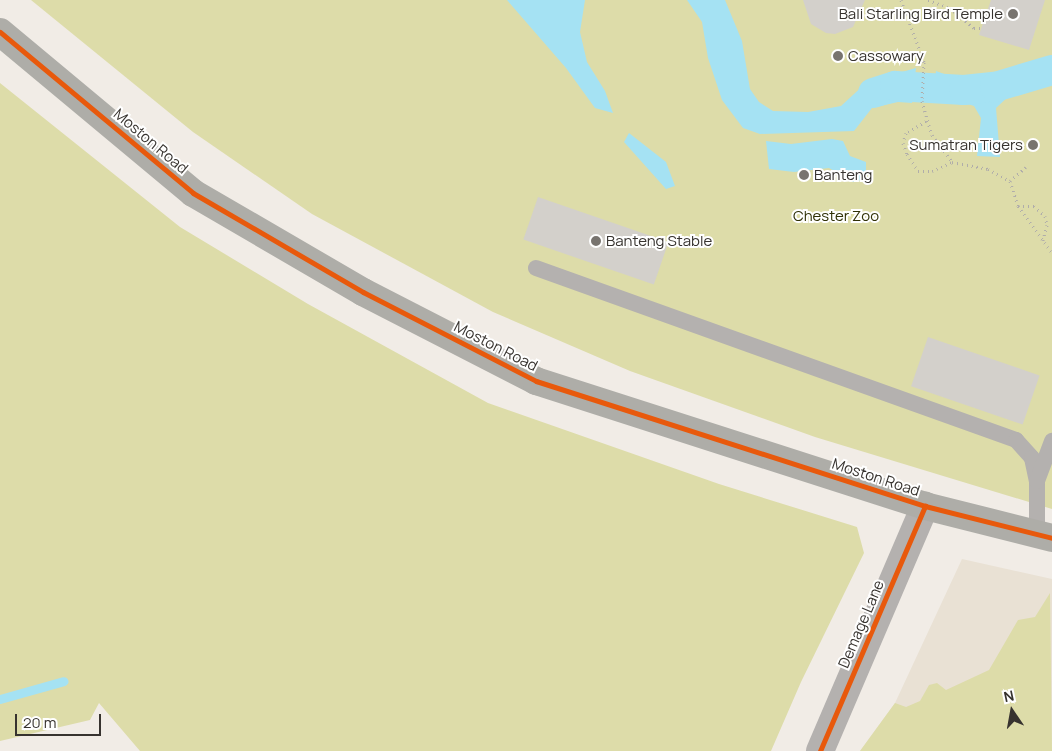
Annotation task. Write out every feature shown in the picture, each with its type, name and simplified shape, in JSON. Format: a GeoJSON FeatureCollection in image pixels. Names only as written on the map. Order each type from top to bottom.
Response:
{"type":"FeatureCollection","features":[{"type":"Feature","properties":{"kind":"highway","name":"Moston Road"},"geometry":{"type":"LineString","coordinates":[[0,32],[193,193],[363,292],[536,381],[925,506],[1045,536]]}},
{"type":"Feature","properties":{"kind":"street","name":"Demage Lane"},"geometry":{"type":"LineString","coordinates":[[820,751],[925,506]]}},
{"type":"Feature","properties":{"kind":"lane"},"geometry":{"type":"LineString","coordinates":[[536,268],[1016,440],[1032,458],[1045,536]]}},
{"type":"Feature","properties":{"kind":"lane"},"geometry":{"type":"LineString","coordinates":[[1037,481],[1052,441]]}},
{"type":"Feature","properties":{"kind":"path"},"geometry":{"type":"LineString","coordinates":[[901,0],[922,51],[925,70],[922,101],[926,121],[952,162],[965,167],[988,169],[1010,181],[1018,206],[1052,253]]}},
{"type":"Feature","properties":{"kind":"path"},"geometry":{"type":"LineString","coordinates":[[928,0],[950,8],[974,28],[981,28]]}},
{"type":"Feature","properties":{"kind":"path"},"geometry":{"type":"LineString","coordinates":[[926,121],[906,133],[903,143],[906,154],[918,171],[932,171],[952,162]]}},
{"type":"Feature","properties":{"kind":"path"},"geometry":{"type":"LineString","coordinates":[[1010,181],[1026,167]]}},
{"type":"Feature","properties":{"kind":"path"},"geometry":{"type":"LineString","coordinates":[[1018,206],[1034,206],[1045,216],[1047,225],[1043,240]]}},
{"type":"Feature","properties":{"kind":"shaded area"},"geometry":{"type":"Polygon","coordinates":[[[962,559],[1052,579],[1052,751],[860,751],[895,703],[962,559]]]}},
{"type":"Feature","properties":{"kind":"green space","name":"Chester Zoo"},"geometry":{"type":"Polygon","coordinates":[[[31,0],[1052,0],[1052,509],[815,437],[630,371],[493,312],[312,214],[193,132],[31,0]]]}},
{"type":"Feature","properties":{"kind":"green space"},"geometry":{"type":"Polygon","coordinates":[[[0,83],[180,227],[308,304],[488,403],[719,484],[857,527],[864,553],[801,682],[771,751],[140,751],[99,703],[90,720],[0,741],[0,83]]]}},
{"type":"Feature","properties":{"kind":"green space"},"geometry":{"type":"Polygon","coordinates":[[[1050,593],[1052,751],[860,751],[895,703],[906,707],[920,701],[929,685],[937,683],[946,690],[989,670],[1018,620],[1035,617],[1050,593]]]}},
{"type":"Feature","properties":{"kind":"water"},"geometry":{"type":"Polygon","coordinates":[[[507,0],[585,0],[580,32],[587,62],[605,91],[613,113],[595,108],[566,68],[507,0]]]}},
{"type":"Feature","properties":{"kind":"water"},"geometry":{"type":"Polygon","coordinates":[[[687,0],[725,0],[742,41],[750,89],[759,102],[773,111],[808,112],[841,106],[867,82],[916,68],[912,103],[898,102],[872,108],[854,131],[760,134],[743,128],[722,100],[708,58],[702,22],[687,0]]]}},
{"type":"Feature","properties":{"kind":"water"},"geometry":{"type":"Polygon","coordinates":[[[1052,58],[1052,83],[1010,95],[996,108],[1000,157],[977,156],[981,118],[974,106],[952,99],[932,102],[936,71],[963,81],[1010,73],[1052,58]]]}},
{"type":"Feature","properties":{"kind":"water"},"geometry":{"type":"Polygon","coordinates":[[[629,133],[666,162],[675,186],[666,189],[624,142],[629,133]]]}},
{"type":"Feature","properties":{"kind":"water"},"geometry":{"type":"Polygon","coordinates":[[[832,139],[843,141],[850,156],[866,162],[866,179],[853,182],[829,168],[794,172],[769,169],[766,141],[791,144],[832,139]]]}},
{"type":"Feature","properties":{"kind":"building"},"geometry":{"type":"Polygon","coordinates":[[[803,0],[865,0],[853,27],[835,34],[826,33],[811,24],[803,0]]]}},
{"type":"Feature","properties":{"kind":"building","name":"Bali Starling Bird Temple"},"geometry":{"type":"Polygon","coordinates":[[[991,0],[1045,0],[1029,50],[979,35],[991,0]]]}},
{"type":"Feature","properties":{"kind":"building","name":"Banteng Stable"},"geometry":{"type":"Polygon","coordinates":[[[538,197],[668,242],[654,284],[523,240],[538,197]]]}},
{"type":"Feature","properties":{"kind":"building"},"geometry":{"type":"Polygon","coordinates":[[[928,337],[1040,375],[1023,425],[911,386],[928,337]]]}},
{"type":"Feature","properties":{"kind":"waterway"},"geometry":{"type":"LineString","coordinates":[[873,93],[895,86],[964,90],[995,87],[1052,70]]}},
{"type":"Feature","properties":{"kind":"waterway"},"geometry":{"type":"LineString","coordinates":[[0,699],[64,681]]}},
{"type":"Feature","properties":{"kind":"cycle path"},"geometry":{"type":"LineString","coordinates":[[0,32],[193,193],[363,292],[536,381],[925,506],[1052,538]]}},
{"type":"Feature","properties":{"kind":"cycle path"},"geometry":{"type":"LineString","coordinates":[[820,751],[925,506]]}},
{"type":"Feature","properties":{"kind":"place","name":"Bali Starling Bird Temple"},"geometry":{"type":"Point","coordinates":[1013,14]}},
{"type":"Feature","properties":{"kind":"place","name":"Cassowary"},"geometry":{"type":"Point","coordinates":[838,56]}},
{"type":"Feature","properties":{"kind":"place","name":"Sumatran Tigers"},"geometry":{"type":"Point","coordinates":[1033,145]}},
{"type":"Feature","properties":{"kind":"place","name":"Banteng"},"geometry":{"type":"Point","coordinates":[804,175]}},
{"type":"Feature","properties":{"kind":"place","name":"Banteng Stable"},"geometry":{"type":"Point","coordinates":[596,241]}}]}
